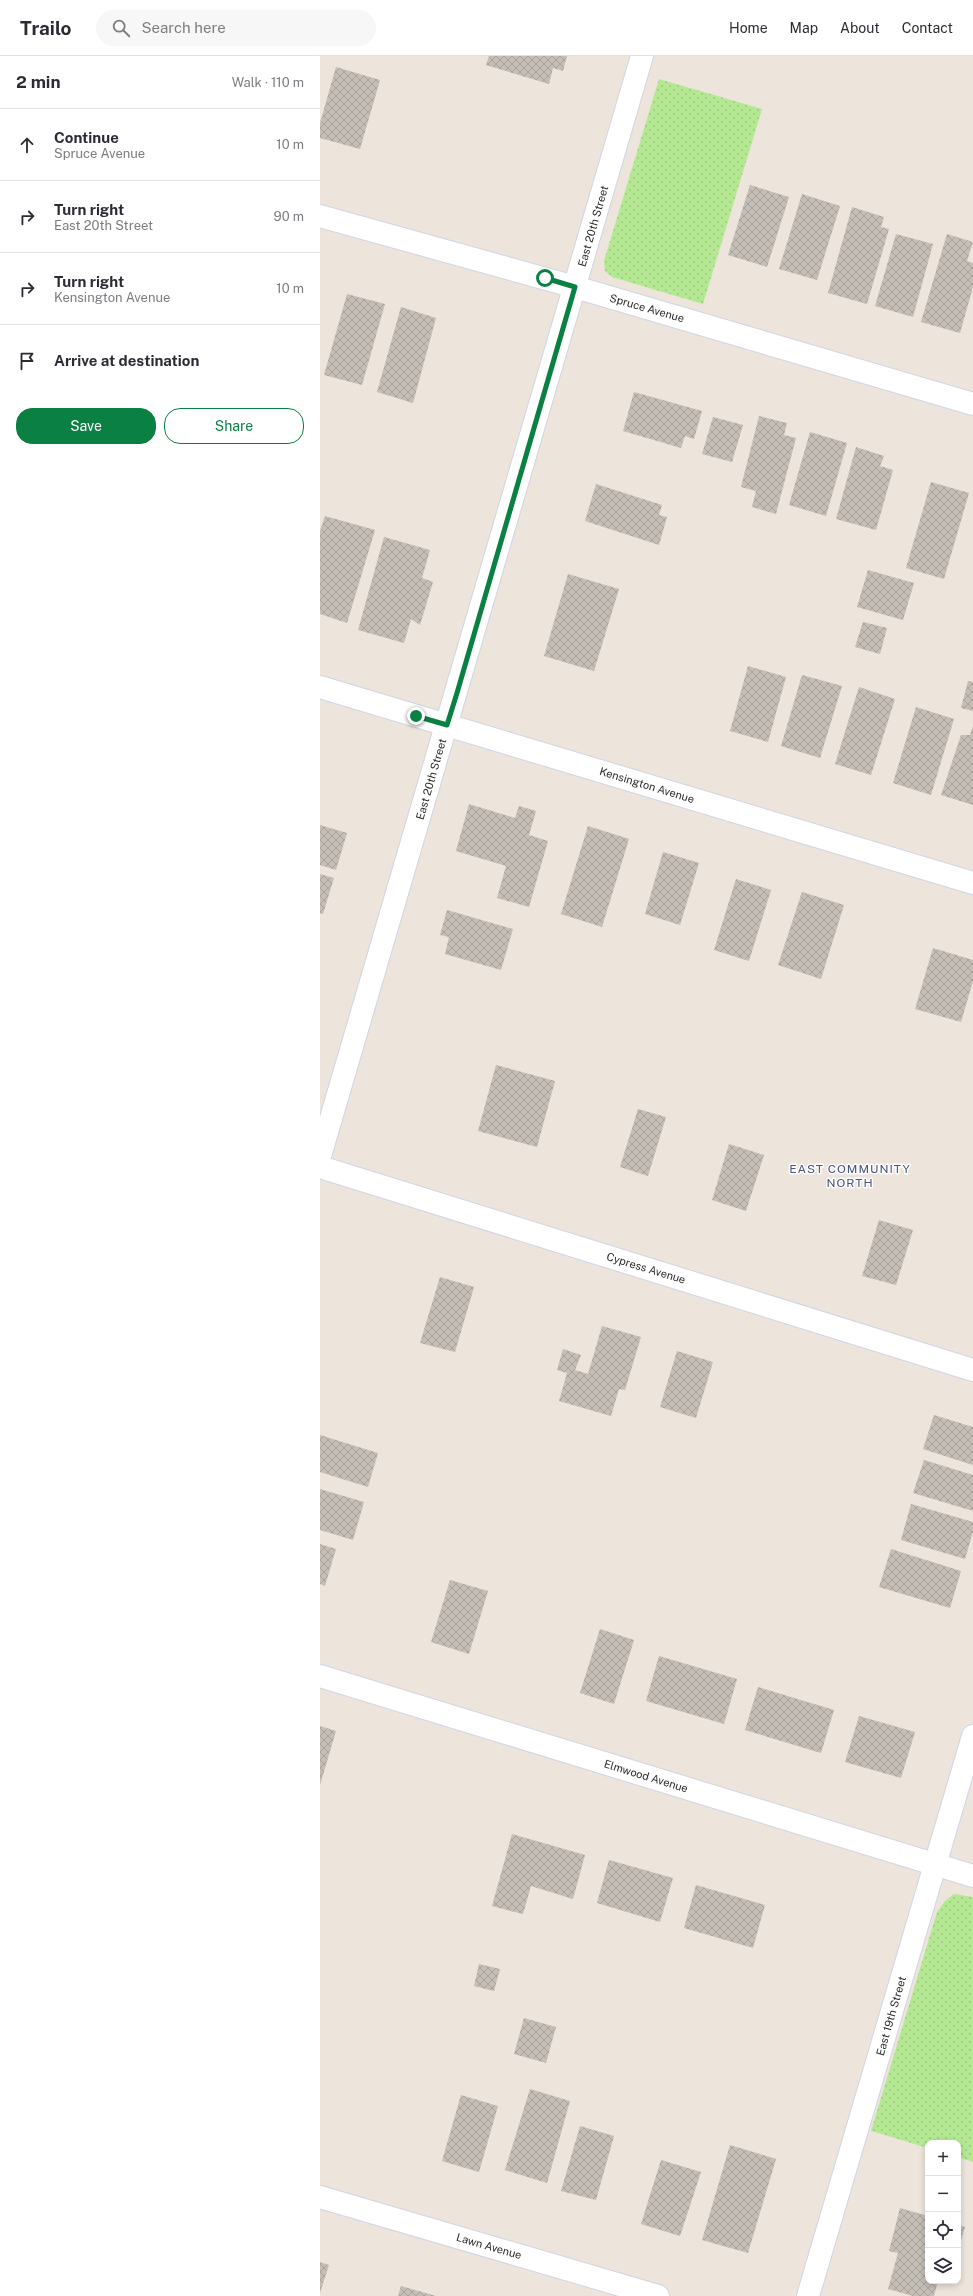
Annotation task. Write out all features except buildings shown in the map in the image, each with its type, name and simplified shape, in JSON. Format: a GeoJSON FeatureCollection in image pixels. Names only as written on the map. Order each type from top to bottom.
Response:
{"type":"FeatureCollection","features":[{"type":"Feature","properties":{"kind":"street","name":"East 20th Street"},"geometry":{"type":"LineString","coordinates":[[320,1156],[642,56]]}},
{"type":"Feature","properties":{"kind":"street","name":"Spruce Avenue"},"geometry":{"type":"LineString","coordinates":[[320,216],[575,287],[973,404]]}},
{"type":"Feature","properties":{"kind":"street","name":"Kensington Avenue"},"geometry":{"type":"LineString","coordinates":[[320,688],[973,883]]}},
{"type":"Feature","properties":{"kind":"street","name":"Cypress Avenue"},"geometry":{"type":"LineString","coordinates":[[320,1167],[973,1370]]}},
{"type":"Feature","properties":{"kind":"street","name":"Elmwood Avenue"},"geometry":{"type":"LineString","coordinates":[[320,1676],[973,1876]]}},
{"type":"Feature","properties":{"kind":"street","name":"East 19th Street"},"geometry":{"type":"LineString","coordinates":[[808,2296],[973,1736]]}},
{"type":"Feature","properties":{"kind":"street","name":"Lawn Avenue"},"geometry":{"type":"LineString","coordinates":[[320,2197],[658,2296]]}},
{"type":"Feature","properties":{"kind":"green space"},"geometry":{"type":"Polygon","coordinates":[[[659,79],[762,109],[703,304],[612,277],[605,271],[604,261],[659,79]]]}},
{"type":"Feature","properties":{"kind":"green space"},"geometry":{"type":"Polygon","coordinates":[[[954,1894],[973,1897],[973,2162],[961,2158],[961,2140],[925,2140],[925,2147],[871,2131],[937,1912],[945,1901],[954,1894]]]}},
{"type":"Feature","properties":{"kind":"district","name":"EAST COMMUNITY NORTH"},"geometry":{"type":"Point","coordinates":[850,1176]}},
{"type":"Feature","properties":{"kind":"route"},"geometry":{"type":"LineString","coordinates":[[416,716],[447,725],[457,693],[575,287],[545,278]]}}]}
